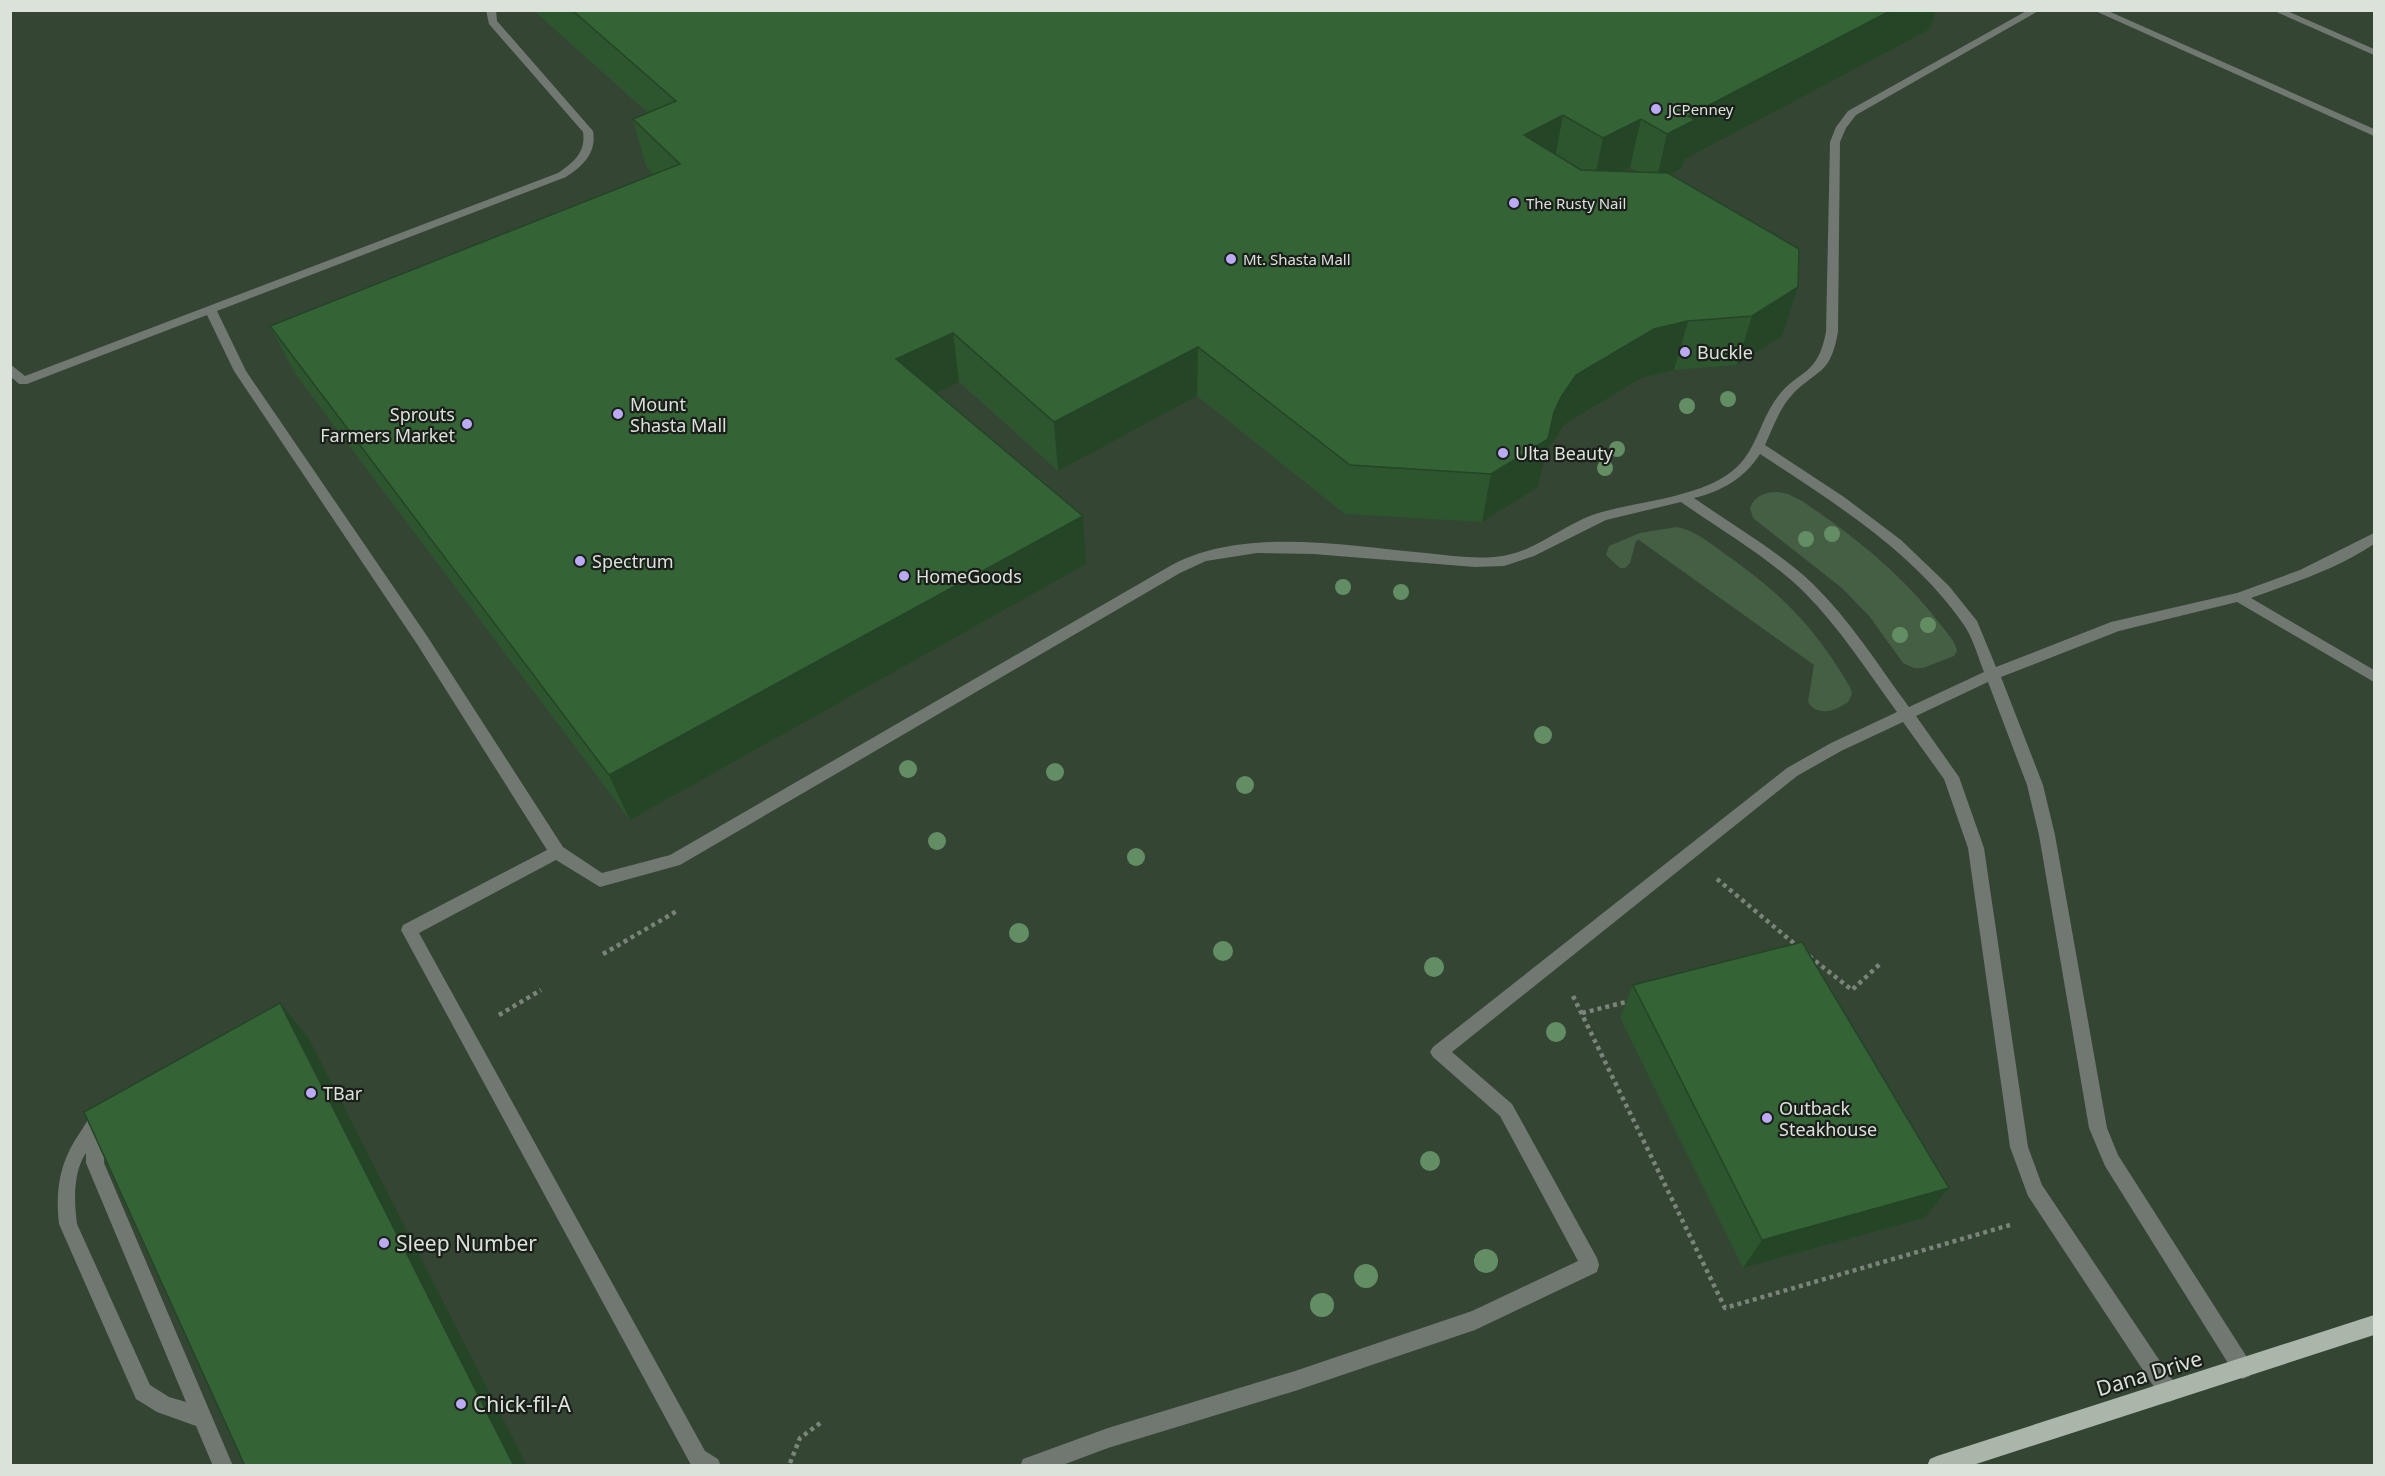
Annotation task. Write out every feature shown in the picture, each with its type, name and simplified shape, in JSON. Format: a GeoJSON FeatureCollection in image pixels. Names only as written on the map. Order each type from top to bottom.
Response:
{"type":"FeatureCollection","features":[{"type":"Feature","properties":{"kind":"main road","name":"Dana Drive"},"geometry":{"type":"LineString","coordinates":[[1937,1466],[2374,1325]]}},
{"type":"Feature","properties":{"kind":"street"},"geometry":{"type":"LineString","coordinates":[[10,368],[23,381],[562,176],[586,155],[590,136],[584,124],[492,22],[491,10]]}},
{"type":"Feature","properties":{"kind":"street"},"geometry":{"type":"LineString","coordinates":[[210,309],[240,371],[416,631],[557,852],[600,880],[675,860],[1157,580],[1203,556],[1242,550],[1307,549],[1450,561],[1504,561],[1552,542],[1592,520],[1683,497],[1731,478],[1743,468],[1758,447],[1780,402],[1821,366],[1829,352],[1832,332],[1835,142],[1845,120],[1870,102],[2036,10]]}},
{"type":"Feature","properties":{"kind":"street"},"geometry":{"type":"LineString","coordinates":[[2097,10],[2374,133]]}},
{"type":"Feature","properties":{"kind":"street"},"geometry":{"type":"LineString","coordinates":[[2277,10],[2374,52]]}},
{"type":"Feature","properties":{"kind":"street"},"geometry":{"type":"LineString","coordinates":[[1758,447],[1839,501],[1922,566],[1972,625],[2018,737],[2047,835],[2094,1114],[2101,1136],[2110,1160],[2243,1369]]}},
{"type":"Feature","properties":{"kind":"street"},"geometry":{"type":"LineString","coordinates":[[1683,497],[1783,567],[1838,618],[1951,777],[1976,848],[2019,1147],[2034,1190],[2169,1392]]}},
{"type":"Feature","properties":{"kind":"street"},"geometry":{"type":"LineString","coordinates":[[1030,1466],[1108,1438],[1295,1381],[1475,1320],[1590,1265],[1506,1110],[1439,1052],[1640,890],[1792,772],[1836,747],[1993,674],[2116,626],[2239,597],[2305,573],[2354,551],[2374,538]]}},
{"type":"Feature","properties":{"kind":"street"},"geometry":{"type":"LineString","coordinates":[[2239,597],[2374,677]]}},
{"type":"Feature","properties":{"kind":"street"},"geometry":{"type":"LineString","coordinates":[[557,852],[409,930],[698,1463]]}},
{"type":"Feature","properties":{"kind":"street"},"geometry":{"type":"LineString","coordinates":[[203,1418],[164,1405],[143,1392],[68,1224],[65,1199],[74,1156],[103,1115],[95,1163],[203,1418],[223,1466]]}},
{"type":"Feature","properties":{"kind":"path"},"geometry":{"type":"LineString","coordinates":[[1716,879],[1852,990],[1882,962]]}},
{"type":"Feature","properties":{"kind":"path"},"geometry":{"type":"LineString","coordinates":[[603,954],[677,910]]}},
{"type":"Feature","properties":{"kind":"path"},"geometry":{"type":"LineString","coordinates":[[1798,959],[1809,956]]}},
{"type":"Feature","properties":{"kind":"path"},"geometry":{"type":"LineString","coordinates":[[496,1017],[542,990]]}},
{"type":"Feature","properties":{"kind":"path"},"geometry":{"type":"LineString","coordinates":[[1573,996],[1725,1308],[2023,1222]]}},
{"type":"Feature","properties":{"kind":"path"},"geometry":{"type":"LineString","coordinates":[[1582,1013],[1639,999]]}},
{"type":"Feature","properties":{"kind":"path"},"geometry":{"type":"LineString","coordinates":[[790,1463],[800,1438],[823,1421]]}},
{"type":"Feature","properties":{"kind":"shaded area"},"geometry":{"type":"Polygon","coordinates":[[[10,11],[2374,11],[2374,1465],[11,1465],[10,11]]]}},
{"type":"Feature","properties":{"kind":"shaded area"},"geometry":{"type":"Polygon","coordinates":[[[1778,492],[1802,501],[1821,514],[1893,572],[1950,636],[1957,651],[1954,656],[1923,668],[1914,668],[1903,663],[1870,617],[1842,588],[1753,518],[1750,508],[1755,500],[1765,494],[1778,492]]]}},
{"type":"Feature","properties":{"kind":"shaded area"},"geometry":{"type":"Polygon","coordinates":[[[1677,527],[1697,534],[1714,546],[1764,583],[1796,613],[1824,647],[1850,687],[1852,694],[1848,702],[1827,711],[1816,710],[1812,707],[1808,702],[1814,665],[1639,540],[1636,541],[1630,563],[1625,568],[1620,568],[1606,555],[1609,546],[1640,533],[1677,527]]]}},
{"type":"Feature","properties":{"kind":"building","name":"Mount Shasta Mall"},"geometry":{"type":"Polygon","coordinates":[[[572,10],[1892,10],[1688,116],[1695,120],[1667,134],[1641,119],[1603,138],[1563,115],[1524,135],[1581,170],[1668,173],[1799,249],[1798,287],[1752,316],[1688,321],[1654,329],[1576,375],[1554,412],[1548,439],[1491,474],[1350,465],[1198,347],[1054,422],[953,333],[896,359],[1083,516],[609,775],[270,326],[680,164],[633,119],[676,101],[572,10]]]}},
{"type":"Feature","properties":{"kind":"building","name":"Outback Steakhouse"},"geometry":{"type":"Polygon","coordinates":[[[1802,942],[1949,1188],[1762,1240],[1633,985],[1802,942]]]}},
{"type":"Feature","properties":{"kind":"building"},"geometry":{"type":"Polygon","coordinates":[[[280,1003],[513,1464],[511,1466],[245,1466],[84,1112],[280,1003]]]}},
{"type":"Feature","properties":{"kind":"place","name":"JCPenney"},"geometry":{"type":"Point","coordinates":[1656,109]}},
{"type":"Feature","properties":{"kind":"place","name":"The Rusty Nail"},"geometry":{"type":"Point","coordinates":[1514,203]}},
{"type":"Feature","properties":{"kind":"place","name":"Mt. Shasta Mall"},"geometry":{"type":"Point","coordinates":[1231,259]}},
{"type":"Feature","properties":{"kind":"place","name":"Buckle"},"geometry":{"type":"Point","coordinates":[1685,352]}},
{"type":"Feature","properties":{"kind":"place","name":"Mount Shasta Mall"},"geometry":{"type":"Point","coordinates":[618,414]}},
{"type":"Feature","properties":{"kind":"place","name":"Sprouts Farmers Market"},"geometry":{"type":"Point","coordinates":[467,424]}},
{"type":"Feature","properties":{"kind":"place","name":"Ulta Beauty"},"geometry":{"type":"Point","coordinates":[1503,453]}},
{"type":"Feature","properties":{"kind":"place","name":"Spectrum"},"geometry":{"type":"Point","coordinates":[580,561]}},
{"type":"Feature","properties":{"kind":"place","name":"HomeGoods"},"geometry":{"type":"Point","coordinates":[904,576]}},
{"type":"Feature","properties":{"kind":"place","name":"TBar"},"geometry":{"type":"Point","coordinates":[311,1093]}},
{"type":"Feature","properties":{"kind":"place","name":"Outback Steakhouse"},"geometry":{"type":"Point","coordinates":[1767,1118]}},
{"type":"Feature","properties":{"kind":"place","name":"Sleep Number"},"geometry":{"type":"Point","coordinates":[384,1243]}},
{"type":"Feature","properties":{"kind":"place","name":"Chick-fil-A"},"geometry":{"type":"Point","coordinates":[461,1404]}}]}
